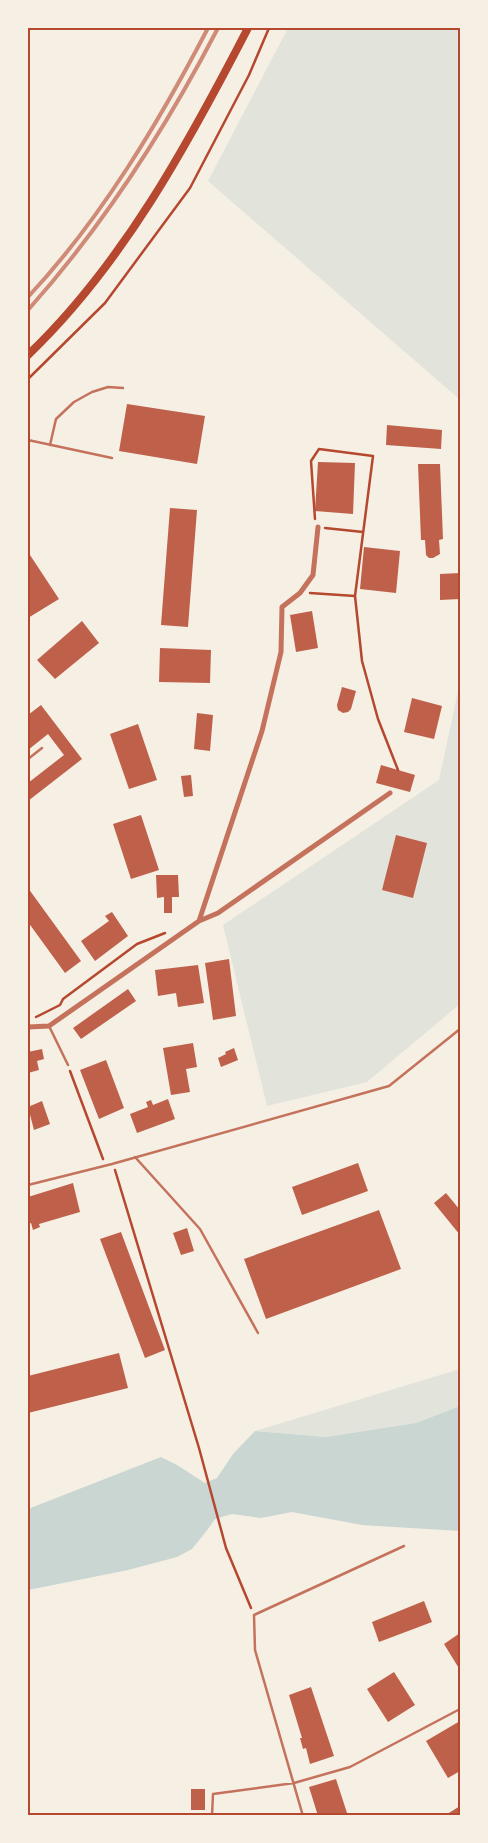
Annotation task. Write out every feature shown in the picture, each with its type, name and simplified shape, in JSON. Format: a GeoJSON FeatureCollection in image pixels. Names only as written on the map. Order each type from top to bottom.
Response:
{"type":"FeatureCollection","features":[{"type":"Feature","properties":{"kind":"main road"},"geometry":{"type":"LineString","coordinates":[[28,355],[48,336],[124,241],[165,178],[205,110],[248,28]]}},
{"type":"Feature","properties":{"kind":"street"},"geometry":{"type":"LineString","coordinates":[[199,921],[262,731],[281,652],[282,607],[300,593],[314,575],[318,527]]}},
{"type":"Feature","properties":{"kind":"street"},"geometry":{"type":"LineString","coordinates":[[28,1027],[49,1026],[199,921],[218,913],[390,793]]}},
{"type":"Feature","properties":{"kind":"lane"},"geometry":{"type":"LineString","coordinates":[[50,445],[56,418],[74,402],[92,392],[108,387],[123,388]]}},
{"type":"Feature","properties":{"kind":"lane"},"geometry":{"type":"LineString","coordinates":[[28,440],[112,458]]}},
{"type":"Feature","properties":{"kind":"lane"},"geometry":{"type":"LineString","coordinates":[[28,759],[42,748]]}},
{"type":"Feature","properties":{"kind":"lane"},"geometry":{"type":"LineString","coordinates":[[49,1026],[68,1065]]}},
{"type":"Feature","properties":{"kind":"lane"},"geometry":{"type":"LineString","coordinates":[[28,1185],[105,1166],[389,1086],[460,1028]]}},
{"type":"Feature","properties":{"kind":"lane"},"geometry":{"type":"LineString","coordinates":[[135,1157],[200,1229],[258,1333]]}},
{"type":"Feature","properties":{"kind":"lane"},"geometry":{"type":"LineString","coordinates":[[303,1816],[255,1650],[254,1615],[404,1546]]}},
{"type":"Feature","properties":{"kind":"lane"},"geometry":{"type":"LineString","coordinates":[[212,1816],[213,1794],[294,1783],[350,1766],[460,1708]]}},
{"type":"Feature","properties":{"kind":"path"},"geometry":{"type":"LineString","coordinates":[[28,379],[104,303],[190,188],[249,74],[269,28]]}},
{"type":"Feature","properties":{"kind":"path"},"geometry":{"type":"LineString","coordinates":[[363,532],[318,527],[314,515],[312,461],[318,449],[373,456],[355,596],[362,662],[378,719],[398,770]]}},
{"type":"Feature","properties":{"kind":"path"},"geometry":{"type":"LineString","coordinates":[[300,593],[355,596]]}},
{"type":"Feature","properties":{"kind":"path"},"geometry":{"type":"LineString","coordinates":[[36,1017],[60,1005],[63,999],[137,944],[165,932]]}},
{"type":"Feature","properties":{"kind":"path"},"geometry":{"type":"LineString","coordinates":[[68,1065],[105,1166]]}},
{"type":"Feature","properties":{"kind":"path"},"geometry":{"type":"LineString","coordinates":[[112,1164],[199,1448],[226,1548],[254,1615]]}},
{"type":"Feature","properties":{"kind":"shaded area"},"geometry":{"type":"Polygon","coordinates":[[[288,28],[460,28],[460,411],[458,398],[208,181],[288,28]]]}},
{"type":"Feature","properties":{"kind":"shaded area"},"geometry":{"type":"Polygon","coordinates":[[[460,682],[460,1004],[367,1082],[267,1106],[223,925],[439,780],[460,682]]]}},
{"type":"Feature","properties":{"kind":"shaded area"},"geometry":{"type":"Polygon","coordinates":[[[460,1369],[460,1406],[416,1423],[326,1437],[255,1431],[460,1369]]]}},
{"type":"Feature","properties":{"kind":"shaded area"},"geometry":{"type":"Polygon","coordinates":[[[460,1406],[460,1531],[362,1525],[292,1512],[261,1518],[232,1514],[215,1519],[192,1549],[177,1557],[128,1570],[28,1590],[28,1509],[161,1457],[205,1483],[217,1478],[233,1454],[255,1431],[326,1437],[416,1423],[460,1406]]]}},
{"type":"Feature","properties":{"kind":"building"},"geometry":{"type":"Polygon","coordinates":[[[127,404],[205,416],[197,464],[119,451],[127,404]]]}},
{"type":"Feature","properties":{"kind":"building"},"geometry":{"type":"Polygon","coordinates":[[[387,425],[442,430],[441,449],[386,445],[387,425]]]}},
{"type":"Feature","properties":{"kind":"building"},"geometry":{"type":"Polygon","coordinates":[[[318,462],[355,463],[353,514],[315,511],[318,462]]]}},
{"type":"Feature","properties":{"kind":"building"},"geometry":{"type":"Polygon","coordinates":[[[418,464],[440,464],[443,539],[439,540],[440,554],[433,558],[429,558],[426,555],[425,540],[421,540],[418,464]]]}},
{"type":"Feature","properties":{"kind":"building"},"geometry":{"type":"Polygon","coordinates":[[[170,508],[197,510],[188,627],[161,625],[170,508]]]}},
{"type":"Feature","properties":{"kind":"building"},"geometry":{"type":"Polygon","coordinates":[[[364,547],[400,551],[396,593],[360,589],[364,547]]]}},
{"type":"Feature","properties":{"kind":"building"},"geometry":{"type":"Polygon","coordinates":[[[28,552],[59,599],[28,618],[28,552]]]}},
{"type":"Feature","properties":{"kind":"building"},"geometry":{"type":"Polygon","coordinates":[[[460,573],[460,599],[440,600],[440,574],[460,573]]]}},
{"type":"Feature","properties":{"kind":"building"},"geometry":{"type":"Polygon","coordinates":[[[312,611],[318,648],[296,652],[290,615],[312,611]]]}},
{"type":"Feature","properties":{"kind":"building"},"geometry":{"type":"Polygon","coordinates":[[[82,621],[99,643],[55,679],[37,660],[82,621]]]}},
{"type":"Feature","properties":{"kind":"building"},"geometry":{"type":"Polygon","coordinates":[[[160,648],[211,650],[210,683],[159,682],[160,648]]]}},
{"type":"Feature","properties":{"kind":"building"},"geometry":{"type":"Polygon","coordinates":[[[342,687],[356,691],[351,709],[343,713],[338,710],[337,705],[342,687]]]}},
{"type":"Feature","properties":{"kind":"building"},"geometry":{"type":"Polygon","coordinates":[[[412,698],[442,706],[434,739],[404,732],[412,698]]]}},
{"type":"Feature","properties":{"kind":"building"},"geometry":{"type":"Polygon","coordinates":[[[41,705],[82,759],[28,801],[28,783],[64,755],[48,734],[28,750],[28,715],[41,705]]]}},
{"type":"Feature","properties":{"kind":"building"},"geometry":{"type":"Polygon","coordinates":[[[197,713],[213,715],[210,751],[194,749],[197,713]]]}},
{"type":"Feature","properties":{"kind":"building"},"geometry":{"type":"Polygon","coordinates":[[[138,724],[157,780],[129,789],[110,734],[138,724]]]}},
{"type":"Feature","properties":{"kind":"building"},"geometry":{"type":"Polygon","coordinates":[[[381,765],[415,775],[410,792],[376,783],[381,765]]]}},
{"type":"Feature","properties":{"kind":"building"},"geometry":{"type":"Polygon","coordinates":[[[191,775],[193,796],[184,797],[181,776],[191,775]]]}},
{"type":"Feature","properties":{"kind":"building"},"geometry":{"type":"Polygon","coordinates":[[[141,815],[159,870],[131,879],[113,824],[141,815]]]}},
{"type":"Feature","properties":{"kind":"building"},"geometry":{"type":"Polygon","coordinates":[[[396,835],[427,843],[413,898],[382,890],[396,835]]]}},
{"type":"Feature","properties":{"kind":"building"},"geometry":{"type":"Polygon","coordinates":[[[156,875],[178,875],[179,897],[172,897],[172,913],[164,913],[164,897],[157,898],[156,875]]]}},
{"type":"Feature","properties":{"kind":"building"},"geometry":{"type":"Polygon","coordinates":[[[28,888],[81,961],[65,973],[28,922],[28,888]]]}},
{"type":"Feature","properties":{"kind":"building"},"geometry":{"type":"Polygon","coordinates":[[[112,912],[128,936],[95,961],[81,941],[109,921],[105,916],[112,912]]]}},
{"type":"Feature","properties":{"kind":"building"},"geometry":{"type":"Polygon","coordinates":[[[229,959],[236,1016],[213,1020],[205,963],[229,959]]]}},
{"type":"Feature","properties":{"kind":"building"},"geometry":{"type":"Polygon","coordinates":[[[198,965],[204,1003],[178,1007],[176,993],[158,996],[155,970],[198,965]]]}},
{"type":"Feature","properties":{"kind":"building"},"geometry":{"type":"Polygon","coordinates":[[[128,989],[136,1001],[81,1039],[73,1028],[128,989]]]}},
{"type":"Feature","properties":{"kind":"building"},"geometry":{"type":"Polygon","coordinates":[[[193,1043],[197,1067],[186,1069],[190,1092],[171,1095],[163,1048],[193,1043]]]}},
{"type":"Feature","properties":{"kind":"building"},"geometry":{"type":"Polygon","coordinates":[[[234,1048],[238,1060],[221,1067],[218,1058],[234,1048]]]}},
{"type":"Feature","properties":{"kind":"building"},"geometry":{"type":"Polygon","coordinates":[[[42,1049],[44,1059],[37,1061],[39,1070],[28,1073],[28,1052],[42,1049]]]}},
{"type":"Feature","properties":{"kind":"building"},"geometry":{"type":"Polygon","coordinates":[[[106,1060],[124,1108],[99,1119],[80,1070],[106,1060]]]}},
{"type":"Feature","properties":{"kind":"building"},"geometry":{"type":"Polygon","coordinates":[[[168,1099],[175,1119],[137,1133],[130,1114],[148,1107],[146,1102],[151,1100],[153,1105],[168,1099]]]}},
{"type":"Feature","properties":{"kind":"building"},"geometry":{"type":"Polygon","coordinates":[[[42,1101],[50,1124],[34,1130],[28,1107],[42,1101]]]}},
{"type":"Feature","properties":{"kind":"building"},"geometry":{"type":"Polygon","coordinates":[[[358,1163],[368,1191],[302,1215],[292,1187],[358,1163]]]}},
{"type":"Feature","properties":{"kind":"building"},"geometry":{"type":"Polygon","coordinates":[[[73,1183],[80,1212],[39,1224],[40,1227],[33,1230],[31,1223],[28,1224],[28,1197],[73,1183]]]}},
{"type":"Feature","properties":{"kind":"building"},"geometry":{"type":"Polygon","coordinates":[[[446,1193],[460,1210],[460,1235],[434,1203],[446,1193]]]}},
{"type":"Feature","properties":{"kind":"building"},"geometry":{"type":"Polygon","coordinates":[[[379,1210],[401,1269],[266,1319],[244,1259],[379,1210]]]}},
{"type":"Feature","properties":{"kind":"building"},"geometry":{"type":"Polygon","coordinates":[[[187,1228],[194,1251],[181,1255],[173,1233],[187,1228]]]}},
{"type":"Feature","properties":{"kind":"building"},"geometry":{"type":"Polygon","coordinates":[[[121,1232],[165,1350],[145,1358],[100,1239],[121,1232]]]}},
{"type":"Feature","properties":{"kind":"building"},"geometry":{"type":"Polygon","coordinates":[[[119,1353],[128,1388],[28,1413],[28,1376],[119,1353]]]}},
{"type":"Feature","properties":{"kind":"building"},"geometry":{"type":"Polygon","coordinates":[[[424,1601],[432,1622],[379,1642],[372,1622],[424,1601]]]}},
{"type":"Feature","properties":{"kind":"building"},"geometry":{"type":"Polygon","coordinates":[[[460,1633],[460,1670],[444,1644],[460,1633]]]}},
{"type":"Feature","properties":{"kind":"building"},"geometry":{"type":"Polygon","coordinates":[[[394,1672],[415,1705],[388,1722],[367,1689],[394,1672]]]}},
{"type":"Feature","properties":{"kind":"building"},"geometry":{"type":"Polygon","coordinates":[[[311,1687],[334,1756],[310,1764],[306,1748],[303,1749],[300,1738],[302,1738],[289,1695],[311,1687]]]}},
{"type":"Feature","properties":{"kind":"building"},"geometry":{"type":"Polygon","coordinates":[[[460,1721],[460,1771],[448,1778],[426,1741],[460,1721]]]}},
{"type":"Feature","properties":{"kind":"building"},"geometry":{"type":"Polygon","coordinates":[[[336,1779],[348,1816],[318,1816],[309,1787],[336,1779]]]}},
{"type":"Feature","properties":{"kind":"building"},"geometry":{"type":"Polygon","coordinates":[[[191,1789],[205,1789],[205,1810],[191,1810],[191,1789]]]}},
{"type":"Feature","properties":{"kind":"building"},"geometry":{"type":"Polygon","coordinates":[[[460,1806],[460,1816],[444,1816],[460,1806]]]}},
{"type":"Feature","properties":{"kind":"railway"},"geometry":{"type":"LineString","coordinates":[[28,297],[80,235],[127,168],[149,134],[208,28]]}},
{"type":"Feature","properties":{"kind":"railway"},"geometry":{"type":"LineString","coordinates":[[28,310],[56,278],[132,175],[177,102],[218,28]]}}]}
